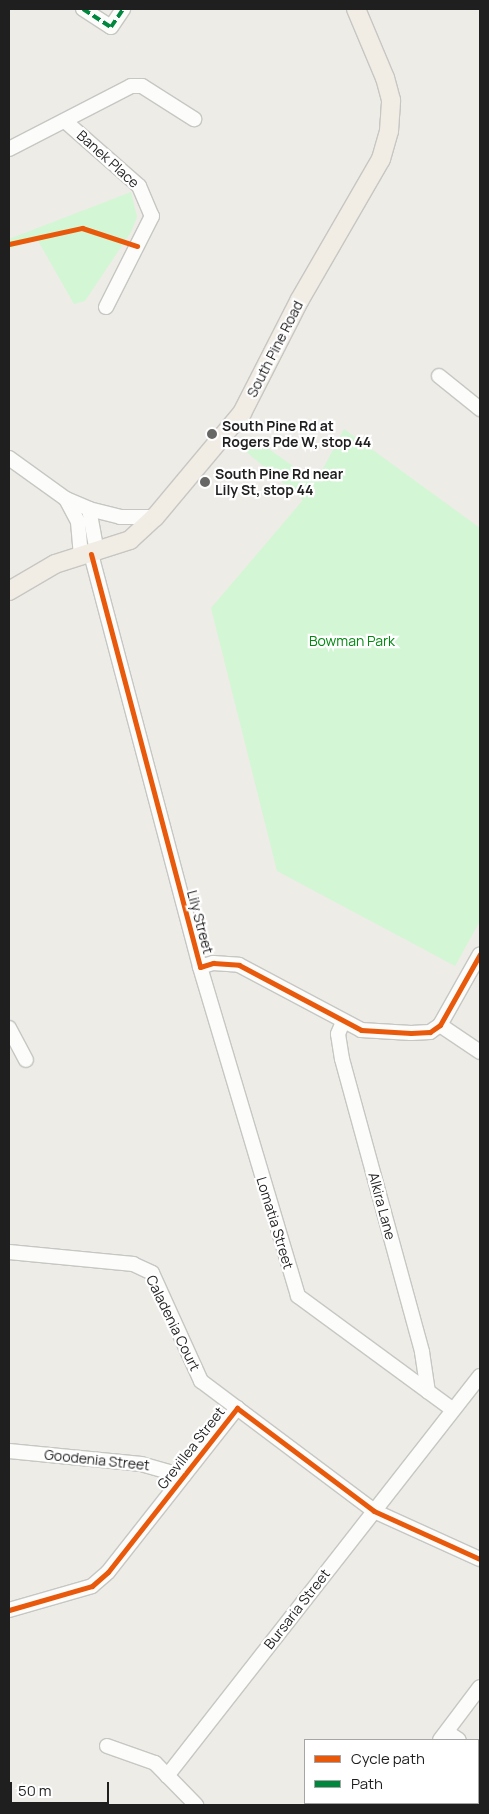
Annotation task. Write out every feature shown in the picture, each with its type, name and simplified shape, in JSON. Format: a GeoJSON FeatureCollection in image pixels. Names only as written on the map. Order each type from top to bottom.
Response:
{"type":"FeatureCollection","features":[{"type":"Feature","properties":{"kind":"main road","name":"South Pine Road"},"geometry":{"type":"LineString","coordinates":[[9,591],[54,564],[130,540],[155,517],[242,413],[299,301],[381,159],[389,131],[390,100],[356,9]]}},
{"type":"Feature","properties":{"kind":"street"},"geometry":{"type":"LineString","coordinates":[[83,9],[111,27],[123,9]]}},
{"type":"Feature","properties":{"kind":"street"},"geometry":{"type":"LineString","coordinates":[[9,149],[66,122],[131,86],[142,86],[194,119]]}},
{"type":"Feature","properties":{"kind":"street","name":"Banek Place"},"geometry":{"type":"LineString","coordinates":[[66,122],[139,186],[152,216],[106,307]]}},
{"type":"Feature","properties":{"kind":"street"},"geometry":{"type":"LineString","coordinates":[[439,376],[480,410]]}},
{"type":"Feature","properties":{"kind":"street"},"geometry":{"type":"LineString","coordinates":[[9,458],[66,499],[90,510],[120,517],[155,517]]}},
{"type":"Feature","properties":{"kind":"street"},"geometry":{"type":"LineString","coordinates":[[66,499],[78,522],[90,554]]}},
{"type":"Feature","properties":{"kind":"street"},"geometry":{"type":"LineString","coordinates":[[90,510],[90,554]]}},
{"type":"Feature","properties":{"kind":"street","name":"Lily Street"},"geometry":{"type":"LineString","coordinates":[[90,554],[200,967],[213,963],[239,965],[361,1030],[411,1033],[430,1032],[440,1025]]}},
{"type":"Feature","properties":{"kind":"street"},"geometry":{"type":"LineString","coordinates":[[480,954],[440,1025],[480,1052]]}},
{"type":"Feature","properties":{"kind":"street","name":"Lomatia Street"},"geometry":{"type":"LineString","coordinates":[[200,967],[298,1296],[452,1409]]}},
{"type":"Feature","properties":{"kind":"street","name":"Alkira Lane"},"geometry":{"type":"LineString","coordinates":[[343,1022],[338,1034],[342,1059],[422,1352],[428,1392]]}},
{"type":"Feature","properties":{"kind":"street"},"geometry":{"type":"LineString","coordinates":[[9,1028],[26,1060]]}},
{"type":"Feature","properties":{"kind":"street","name":"Caladenia Court"},"geometry":{"type":"LineString","coordinates":[[9,1252],[133,1264],[152,1273],[201,1380],[237,1408]]}},
{"type":"Feature","properties":{"kind":"street","name":"Bursaria Street"},"geometry":{"type":"LineString","coordinates":[[167,1776],[452,1409],[480,1376]]}},
{"type":"Feature","properties":{"kind":"street","name":"Grevillea Street"},"geometry":{"type":"LineString","coordinates":[[9,1610],[92,1586],[108,1572],[237,1408],[374,1511],[480,1560]]}},
{"type":"Feature","properties":{"kind":"street","name":"Goodenia Street"},"geometry":{"type":"LineString","coordinates":[[9,1451],[141,1464],[183,1476]]}},
{"type":"Feature","properties":{"kind":"street"},"geometry":{"type":"LineString","coordinates":[[443,1736],[480,1687]]}},
{"type":"Feature","properties":{"kind":"street"},"geometry":{"type":"LineString","coordinates":[[107,1746],[155,1763],[196,1805]]}},
{"type":"Feature","properties":{"kind":"green space"},"geometry":{"type":"Polygon","coordinates":[[[131,192],[137,217],[131,232],[85,301],[74,304],[37,239],[9,249],[9,239],[131,192]]]}},
{"type":"Feature","properties":{"kind":"green space","name":"Bowman Park"},"geometry":{"type":"Polygon","coordinates":[[[344,429],[480,528],[480,921],[455,966],[277,871],[211,608],[303,500],[243,449],[253,438],[316,482],[344,429]]]}},
{"type":"Feature","properties":{"kind":"marked path"},"geometry":{"type":"LineString","coordinates":[[83,9],[111,27],[123,9]]}},
{"type":"Feature","properties":{"kind":"cycle path"},"geometry":{"type":"LineString","coordinates":[[9,244],[82,228],[137,246]]}},
{"type":"Feature","properties":{"kind":"cycle path"},"geometry":{"type":"LineString","coordinates":[[91,554],[200,967],[213,963],[239,965],[361,1030],[411,1033],[430,1032],[440,1025],[480,954]]}},
{"type":"Feature","properties":{"kind":"cycle path"},"geometry":{"type":"LineString","coordinates":[[9,1610],[92,1586],[108,1572],[237,1408],[374,1511],[480,1559]]}},
{"type":"Feature","properties":{"kind":"place","name":"South Pine Rd at Rogers Pde W, stop 44"},"geometry":{"type":"Point","coordinates":[212,434]}},
{"type":"Feature","properties":{"kind":"place","name":"South Pine Rd near Lily St, stop 44"},"geometry":{"type":"Point","coordinates":[205,482]}}]}
